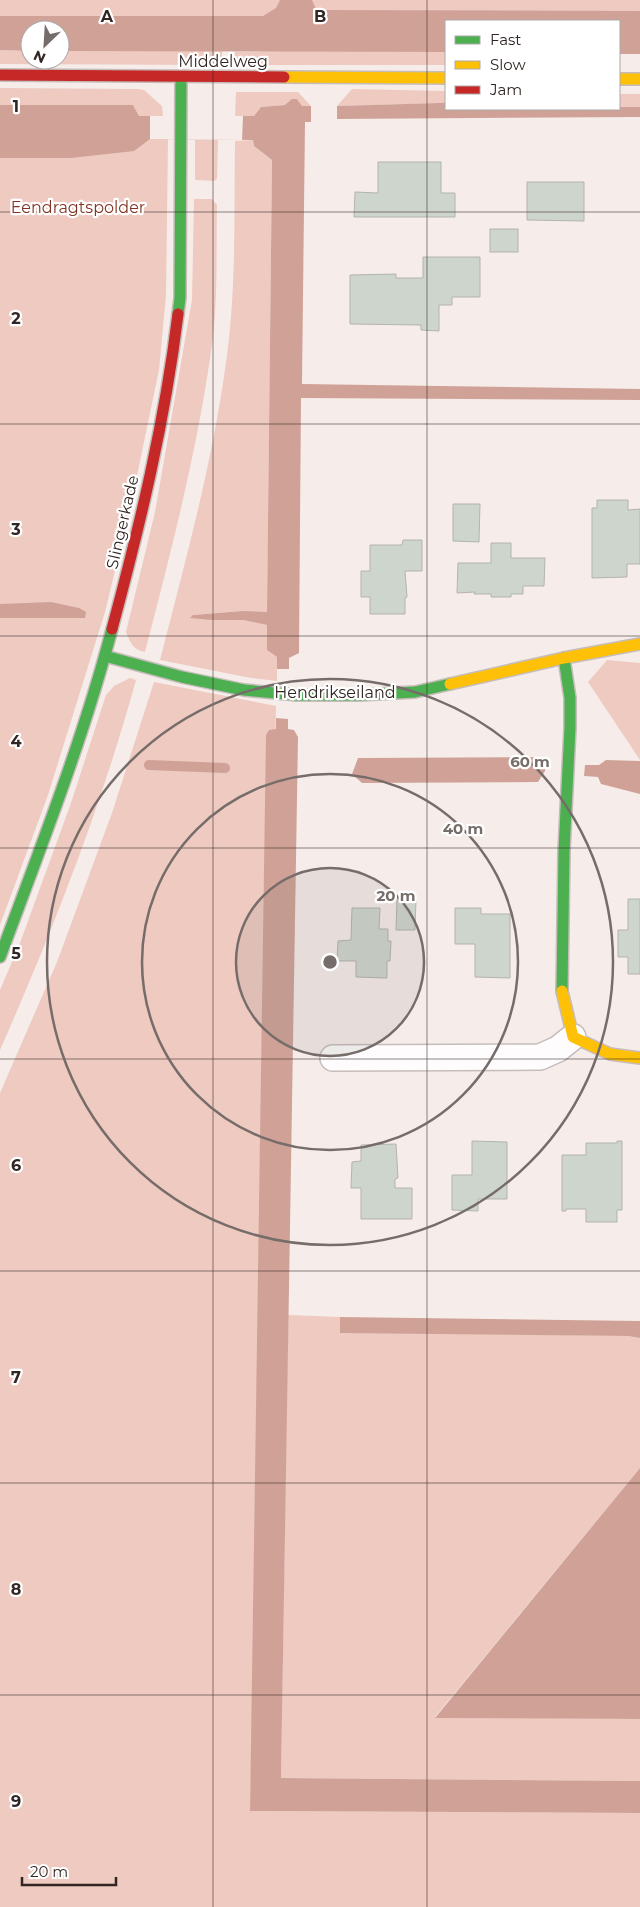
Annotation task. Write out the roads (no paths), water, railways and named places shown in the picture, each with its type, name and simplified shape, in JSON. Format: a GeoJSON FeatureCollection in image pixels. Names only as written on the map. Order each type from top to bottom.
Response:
{"type":"FeatureCollection","features":[{"type":"Feature","properties":{"kind":"street","name":"Middelweg"},"geometry":{"type":"LineString","coordinates":[[0,75],[445,78]]}},
{"type":"Feature","properties":{"kind":"street","name":"Slingerkade"},"geometry":{"type":"LineString","coordinates":[[0,957],[58,800],[105,656],[143,512],[171,372],[180,298],[181,77]]}},
{"type":"Feature","properties":{"kind":"street"},"geometry":{"type":"LineString","coordinates":[[620,79],[640,79]]}},
{"type":"Feature","properties":{"kind":"street","name":"Hendrikseiland"},"geometry":{"type":"LineString","coordinates":[[105,656],[244,690],[297,695],[360,695],[415,692],[564,658],[640,644]]}},
{"type":"Feature","properties":{"kind":"street"},"geometry":{"type":"LineString","coordinates":[[564,658],[570,698],[570,728],[564,851],[561,988],[573,1038]]}},
{"type":"Feature","properties":{"kind":"street"},"geometry":{"type":"LineString","coordinates":[[332,1058],[540,1057],[558,1049],[573,1038]]}},
{"type":"Feature","properties":{"kind":"street"},"geometry":{"type":"LineString","coordinates":[[573,1038],[610,1054],[640,1058]]}},
{"type":"Feature","properties":{"kind":"waterway"},"geometry":{"type":"LineString","coordinates":[[149,765],[225,768]]}},
{"type":"Feature","properties":{"kind":"park label","name":"Eendragtspolder"},"geometry":{"type":"Point","coordinates":[78,207]}}]}
